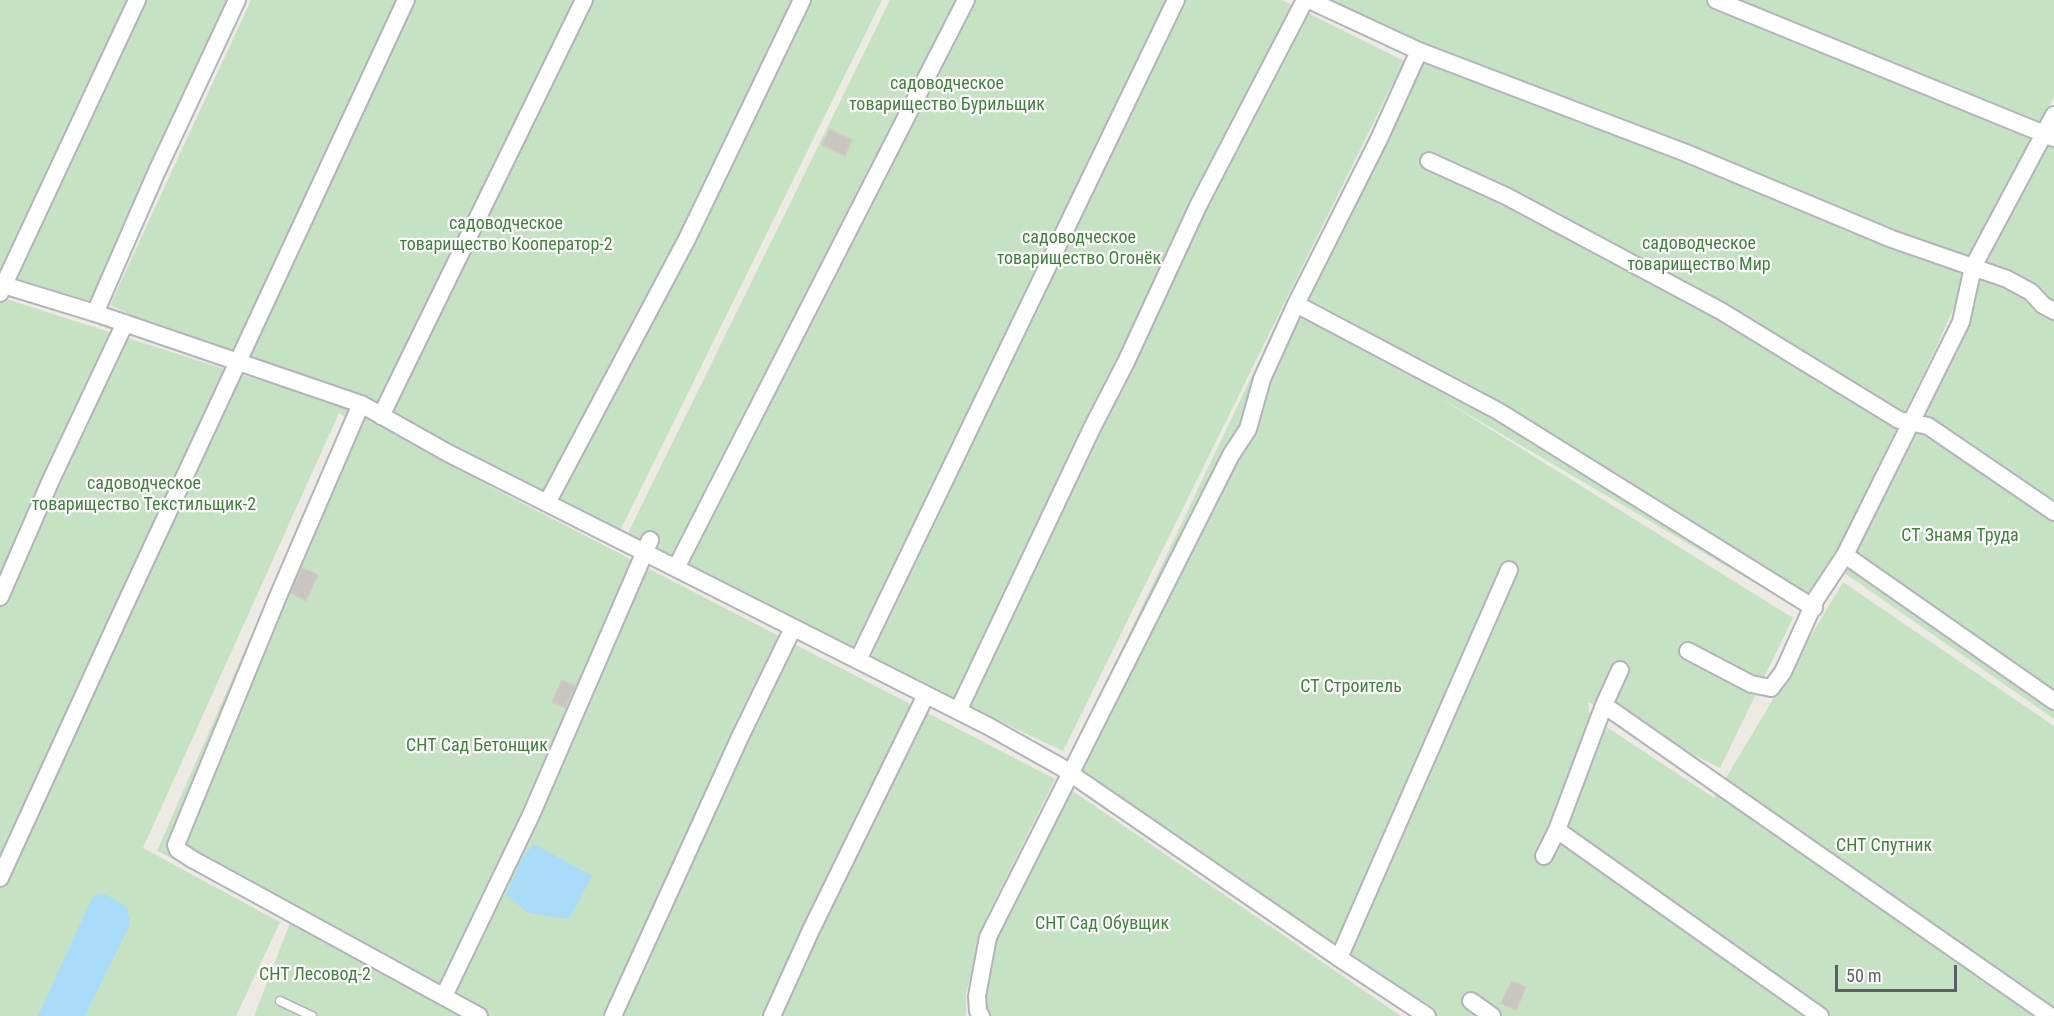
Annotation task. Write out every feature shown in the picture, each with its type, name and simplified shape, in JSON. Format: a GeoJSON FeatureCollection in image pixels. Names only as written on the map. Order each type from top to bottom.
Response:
{"type":"FeatureCollection","features":[{"type":"Feature","properties":{"kind":"street"},"geometry":{"type":"LineString","coordinates":[[137,0],[1,288],[95,313],[360,404],[446,452],[547,503],[648,546],[676,568],[958,711],[1069,774],[1427,1016]]}},
{"type":"Feature","properties":{"kind":"street"},"geometry":{"type":"LineString","coordinates":[[95,313],[157,171],[237,0]]}},
{"type":"Feature","properties":{"kind":"street"},"geometry":{"type":"LineString","coordinates":[[0,878],[406,0]]}},
{"type":"Feature","properties":{"kind":"street"},"geometry":{"type":"LineString","coordinates":[[381,416],[584,0]]}},
{"type":"Feature","properties":{"kind":"street"},"geometry":{"type":"LineString","coordinates":[[547,503],[687,239],[802,0]]}},
{"type":"Feature","properties":{"kind":"street"},"geometry":{"type":"LineString","coordinates":[[676,568],[966,0]]}},
{"type":"Feature","properties":{"kind":"street"},"geometry":{"type":"LineString","coordinates":[[858,660],[1176,0]]}},
{"type":"Feature","properties":{"kind":"street"},"geometry":{"type":"LineString","coordinates":[[1716,0],[2048,136]]}},
{"type":"Feature","properties":{"kind":"street"},"geometry":{"type":"LineString","coordinates":[[958,711],[1092,428],[1126,362],[1199,204],[1314,1],[1419,51],[1686,153],[1892,239],[2007,279],[2031,292],[2043,305],[2054,311]]}},
{"type":"Feature","properties":{"kind":"street"},"geometry":{"type":"LineString","coordinates":[[981,1016],[978,1011],[977,996],[988,937],[1231,454],[1248,429],[1262,379],[1419,51]]}},
{"type":"Feature","properties":{"kind":"street"},"geometry":{"type":"LineString","coordinates":[[1688,651],[1751,684],[1771,688],[1783,672],[1814,608],[1816,599],[1845,555],[1912,423],[1961,322],[1973,267],[2038,145],[2048,136],[2054,115]]}},
{"type":"Feature","properties":{"kind":"street"},"geometry":{"type":"LineString","coordinates":[[1429,161],[1506,196],[1721,310],[1899,420],[1928,426],[2054,512]]}},
{"type":"Feature","properties":{"kind":"street"},"geometry":{"type":"LineString","coordinates":[[1296,304],[1498,411],[1814,608]]}},
{"type":"Feature","properties":{"kind":"street"},"geometry":{"type":"LineString","coordinates":[[0,597],[124,323]]}},
{"type":"Feature","properties":{"kind":"street"},"geometry":{"type":"LineString","coordinates":[[360,404],[176,845],[192,860],[479,1016]]}},
{"type":"Feature","properties":{"kind":"street"},"geometry":{"type":"LineString","coordinates":[[444,996],[531,815],[648,546]]}},
{"type":"Feature","properties":{"kind":"street"},"geometry":{"type":"LineString","coordinates":[[1845,555],[2054,701]]}},
{"type":"Feature","properties":{"kind":"street"},"geometry":{"type":"LineString","coordinates":[[1339,958],[1509,570]]}},
{"type":"Feature","properties":{"kind":"street"},"geometry":{"type":"LineString","coordinates":[[613,1016],[740,736],[794,628]]}},
{"type":"Feature","properties":{"kind":"street"},"geometry":{"type":"LineString","coordinates":[[1544,856],[1557,830],[1604,705],[1620,670]]}},
{"type":"Feature","properties":{"kind":"street"},"geometry":{"type":"LineString","coordinates":[[772,1016],[811,930],[926,695]]}},
{"type":"Feature","properties":{"kind":"street"},"geometry":{"type":"LineString","coordinates":[[1604,705],[2050,1016]]}},
{"type":"Feature","properties":{"kind":"street"},"geometry":{"type":"LineString","coordinates":[[1557,830],[1820,1016]]}},
{"type":"Feature","properties":{"kind":"street"},"geometry":{"type":"LineString","coordinates":[[1471,1001],[1492,1016]]}},
{"type":"Feature","properties":{"kind":"lane"},"geometry":{"type":"LineString","coordinates":[[280,1001],[312,1016]]}},
{"type":"Feature","properties":{"kind":"green space"},"geometry":{"type":"Polygon","coordinates":[[[0,0],[232,0],[91,301],[0,276],[0,0]]]}},
{"type":"Feature","properties":{"kind":"green space"},"geometry":{"type":"Polygon","coordinates":[[[251,0],[882,0],[614,543],[472,477],[1055,779],[988,914],[966,993],[966,1016],[254,1016],[292,918],[157,851],[346,418],[339,413],[143,848],[280,922],[236,1016],[0,1016],[0,297],[287,389],[110,305],[251,0]]]}},
{"type":"Feature","properties":{"kind":"green space","name":"садоводческое товарищество Огонёк"},"geometry":{"type":"Polygon","coordinates":[[[890,0],[1282,0],[1404,61],[1063,751],[687,574],[627,535],[890,0]]]}},
{"type":"Feature","properties":{"kind":"green space"},"geometry":{"type":"Polygon","coordinates":[[[1319,0],[2054,0],[2054,97],[1998,207],[1936,348],[1806,613],[1437,396],[1793,618],[1720,768],[1588,702],[1590,716],[1714,798],[1843,582],[2054,726],[2054,1016],[1434,1016],[1066,766],[1287,302],[1299,310],[1422,62],[1319,0]]]}},
{"type":"Feature","properties":{"kind":"green space"},"geometry":{"type":"Polygon","coordinates":[[[2054,131],[2054,307],[1981,263],[2054,131]]]}},
{"type":"Feature","properties":{"kind":"green space","name":"СТ Знамя Труда"},"geometry":{"type":"Polygon","coordinates":[[[1979,265],[2054,312],[2054,719],[1840,570],[1979,265]]]}},
{"type":"Feature","properties":{"kind":"green space","name":"СНТ Сад Обувщик"},"geometry":{"type":"Polygon","coordinates":[[[1067,787],[1401,1016],[991,1016],[982,998],[989,948],[1067,787]]]}},
{"type":"Feature","properties":{"kind":"water"},"geometry":{"type":"Polygon","coordinates":[[[534,844],[592,876],[569,919],[529,913],[506,895],[524,855],[534,844]]]}},
{"type":"Feature","properties":{"kind":"water"},"geometry":{"type":"Polygon","coordinates":[[[100,893],[111,897],[127,908],[130,924],[85,1016],[38,1016],[92,898],[100,893]]]}},
{"type":"Feature","properties":{"kind":"building"},"geometry":{"type":"Polygon","coordinates":[[[830,129],[852,140],[845,156],[822,145],[830,129]]]}},
{"type":"Feature","properties":{"kind":"building"},"geometry":{"type":"Polygon","coordinates":[[[303,568],[318,575],[306,601],[290,593],[303,568]]]}},
{"type":"Feature","properties":{"kind":"building"},"geometry":{"type":"Polygon","coordinates":[[[562,680],[575,686],[565,708],[552,702],[562,680]]]}},
{"type":"Feature","properties":{"kind":"building"},"geometry":{"type":"Polygon","coordinates":[[[1512,981],[1526,987],[1516,1010],[1501,1003],[1512,981]]]}},
{"type":"Feature","properties":{"kind":"park label","name":"садоводческое товарищество Бурильщик"},"geometry":{"type":"Point","coordinates":[947,94]}},
{"type":"Feature","properties":{"kind":"park label","name":"садоводческое товарищество Кооператор-2"},"geometry":{"type":"Point","coordinates":[506,234]}},
{"type":"Feature","properties":{"kind":"park label","name":"садоводческое товарищество Мир"},"geometry":{"type":"Point","coordinates":[1699,254]}},
{"type":"Feature","properties":{"kind":"park label","name":"садоводческое товарищество Текстильщик-2"},"geometry":{"type":"Point","coordinates":[144,494]}},
{"type":"Feature","properties":{"kind":"park label","name":"СТ Строитель"},"geometry":{"type":"Point","coordinates":[1351,687]}},
{"type":"Feature","properties":{"kind":"park label","name":"СНТ Сад Бетонщик"},"geometry":{"type":"Point","coordinates":[477,746]}},
{"type":"Feature","properties":{"kind":"park label","name":"СНТ Спутник"},"geometry":{"type":"Point","coordinates":[1884,846]}},
{"type":"Feature","properties":{"kind":"park label","name":"СНТ Лесовод-2"},"geometry":{"type":"Point","coordinates":[315,975]}}]}
